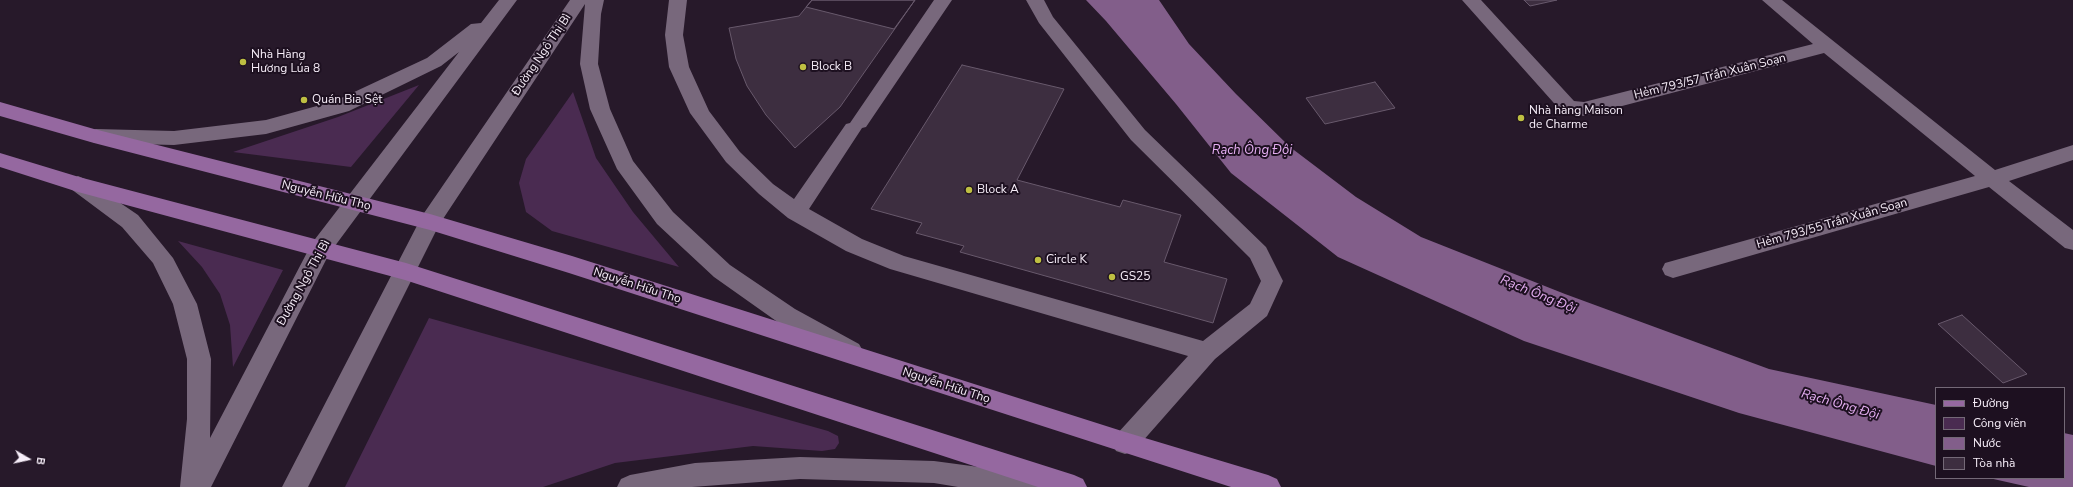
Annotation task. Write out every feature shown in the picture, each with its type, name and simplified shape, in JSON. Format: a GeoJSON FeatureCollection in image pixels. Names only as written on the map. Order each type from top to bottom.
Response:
{"type":"FeatureCollection","features":[{"type":"Feature","properties":{"kind":"main road","name":"Nguyễn Hữu Thọ"},"geometry":{"type":"LineString","coordinates":[[0,109],[94,136],[430,222],[1268,487]]}},
{"type":"Feature","properties":{"kind":"main road"},"geometry":{"type":"LineString","coordinates":[[0,160],[78,184],[406,272],[1074,487]]}},
{"type":"Feature","properties":{"kind":"street","name":"Đường Ngô Thị Bì"},"geometry":{"type":"LineString","coordinates":[[295,487],[406,272],[430,222],[579,0]]}},
{"type":"Feature","properties":{"kind":"street"},"geometry":{"type":"LineString","coordinates":[[596,0],[592,14],[589,64],[600,109],[624,164],[665,218],[722,271],[787,316],[872,362]]}},
{"type":"Feature","properties":{"kind":"street"},"geometry":{"type":"LineString","coordinates":[[678,0],[674,35],[679,67],[700,113],[733,157],[766,189],[796,212],[854,245],[898,263],[1207,352]]}},
{"type":"Feature","properties":{"kind":"street"},"geometry":{"type":"LineString","coordinates":[[796,212],[943,0]]}},
{"type":"Feature","properties":{"kind":"street"},"geometry":{"type":"LineString","coordinates":[[1035,0],[1044,19],[1138,135],[1258,253],[1272,281],[1259,310],[1207,352],[1125,443]]}},
{"type":"Feature","properties":{"kind":"street","name":"Hẻm 793/57 Trần Xuân Soạn"},"geometry":{"type":"LineString","coordinates":[[1471,0],[1568,106],[1584,109],[1828,46]]}},
{"type":"Feature","properties":{"kind":"street"},"geometry":{"type":"LineString","coordinates":[[1771,0],[1992,179],[2073,242]]}},
{"type":"Feature","properties":{"kind":"street","name":"Đường Ngô Thị Bì"},"geometry":{"type":"LineString","coordinates":[[198,487],[320,249],[504,5]]}},
{"type":"Feature","properties":{"kind":"street"},"geometry":{"type":"LineString","coordinates":[[94,136],[174,138],[266,127],[342,106],[434,62],[504,5]]}},
{"type":"Feature","properties":{"kind":"street","name":"Hẻm 793/55 Trần Xuân Soạn"},"geometry":{"type":"LineString","coordinates":[[1673,269],[1992,179],[2073,152]]}},
{"type":"Feature","properties":{"kind":"street"},"geometry":{"type":"LineString","coordinates":[[78,184],[130,221],[162,258],[185,304],[198,359],[199,419],[193,487]]}},
{"type":"Feature","properties":{"kind":"street"},"geometry":{"type":"LineString","coordinates":[[630,487],[695,475],[800,468],[934,472],[1039,487]]}},
{"type":"Feature","properties":{"kind":"green space"},"geometry":{"type":"Polygon","coordinates":[[[419,85],[351,167],[233,152],[338,117],[419,85]]]}},
{"type":"Feature","properties":{"kind":"green space"},"geometry":{"type":"Polygon","coordinates":[[[573,92],[596,158],[633,212],[679,267],[552,231],[526,212],[519,183],[526,159],[573,92]]]}},
{"type":"Feature","properties":{"kind":"green space"},"geometry":{"type":"Polygon","coordinates":[[[178,241],[283,270],[233,367],[230,325],[220,294],[202,267],[178,241]]]}},
{"type":"Feature","properties":{"kind":"green space"},"geometry":{"type":"Polygon","coordinates":[[[429,318],[828,431],[838,436],[839,443],[835,449],[822,451],[753,446],[615,463],[543,487],[345,487],[429,318]]]}},
{"type":"Feature","properties":{"kind":"water","name":"Rạch Ông Đội"},"geometry":{"type":"Polygon","coordinates":[[[1086,0],[1159,0],[1189,44],[1236,94],[1290,147],[1356,197],[1421,237],[1565,294],[1769,369],[1935,405],[1935,466],[1739,413],[1524,341],[1338,257],[1231,173],[1176,104],[1106,21],[1086,0]]]}},
{"type":"Feature","properties":{"kind":"water"},"geometry":{"type":"Polygon","coordinates":[[[2065,433],[2073,435],[2073,487],[2029,487],[1993,479],[2065,479],[2065,433]]]}},
{"type":"Feature","properties":{"kind":"building","name":"Block B"},"geometry":{"type":"Polygon","coordinates":[[[812,0],[915,0],[840,107],[795,148],[766,115],[747,86],[736,59],[729,28],[799,16],[812,0]]]}},
{"type":"Feature","properties":{"kind":"building"},"geometry":{"type":"Polygon","coordinates":[[[812,0],[915,0],[894,29],[806,7],[812,0]]]}},
{"type":"Feature","properties":{"kind":"building"},"geometry":{"type":"Polygon","coordinates":[[[1524,0],[1557,0],[1530,6],[1524,0]]]}},
{"type":"Feature","properties":{"kind":"building","name":"Block A"},"geometry":{"type":"Polygon","coordinates":[[[962,65],[1064,89],[1017,180],[1120,207],[1123,200],[1181,215],[1164,262],[1227,279],[1213,323],[960,252],[964,246],[916,233],[922,223],[871,209],[962,65]]]}},
{"type":"Feature","properties":{"kind":"building"},"geometry":{"type":"Polygon","coordinates":[[[1375,82],[1395,108],[1325,124],[1306,98],[1375,82]]]}},
{"type":"Feature","properties":{"kind":"building"},"geometry":{"type":"Polygon","coordinates":[[[1962,315],[2027,374],[2003,383],[1938,324],[1962,315]]]}},
{"type":"Feature","properties":{"kind":"place","name":"Nhà Hàng Hương Lúa 8"},"geometry":{"type":"Point","coordinates":[243,62]}},
{"type":"Feature","properties":{"kind":"place","name":"Block B"},"geometry":{"type":"Point","coordinates":[803,67]}},
{"type":"Feature","properties":{"kind":"place","name":"Quán Bia Sệt"},"geometry":{"type":"Point","coordinates":[304,100]}},
{"type":"Feature","properties":{"kind":"place","name":"Nhà hàng Maison de Charme"},"geometry":{"type":"Point","coordinates":[1521,118]}},
{"type":"Feature","properties":{"kind":"place","name":"Block A"},"geometry":{"type":"Point","coordinates":[969,190]}},
{"type":"Feature","properties":{"kind":"place","name":"Circle K"},"geometry":{"type":"Point","coordinates":[1038,260]}},
{"type":"Feature","properties":{"kind":"place","name":"GS25"},"geometry":{"type":"Point","coordinates":[1112,277]}}]}
